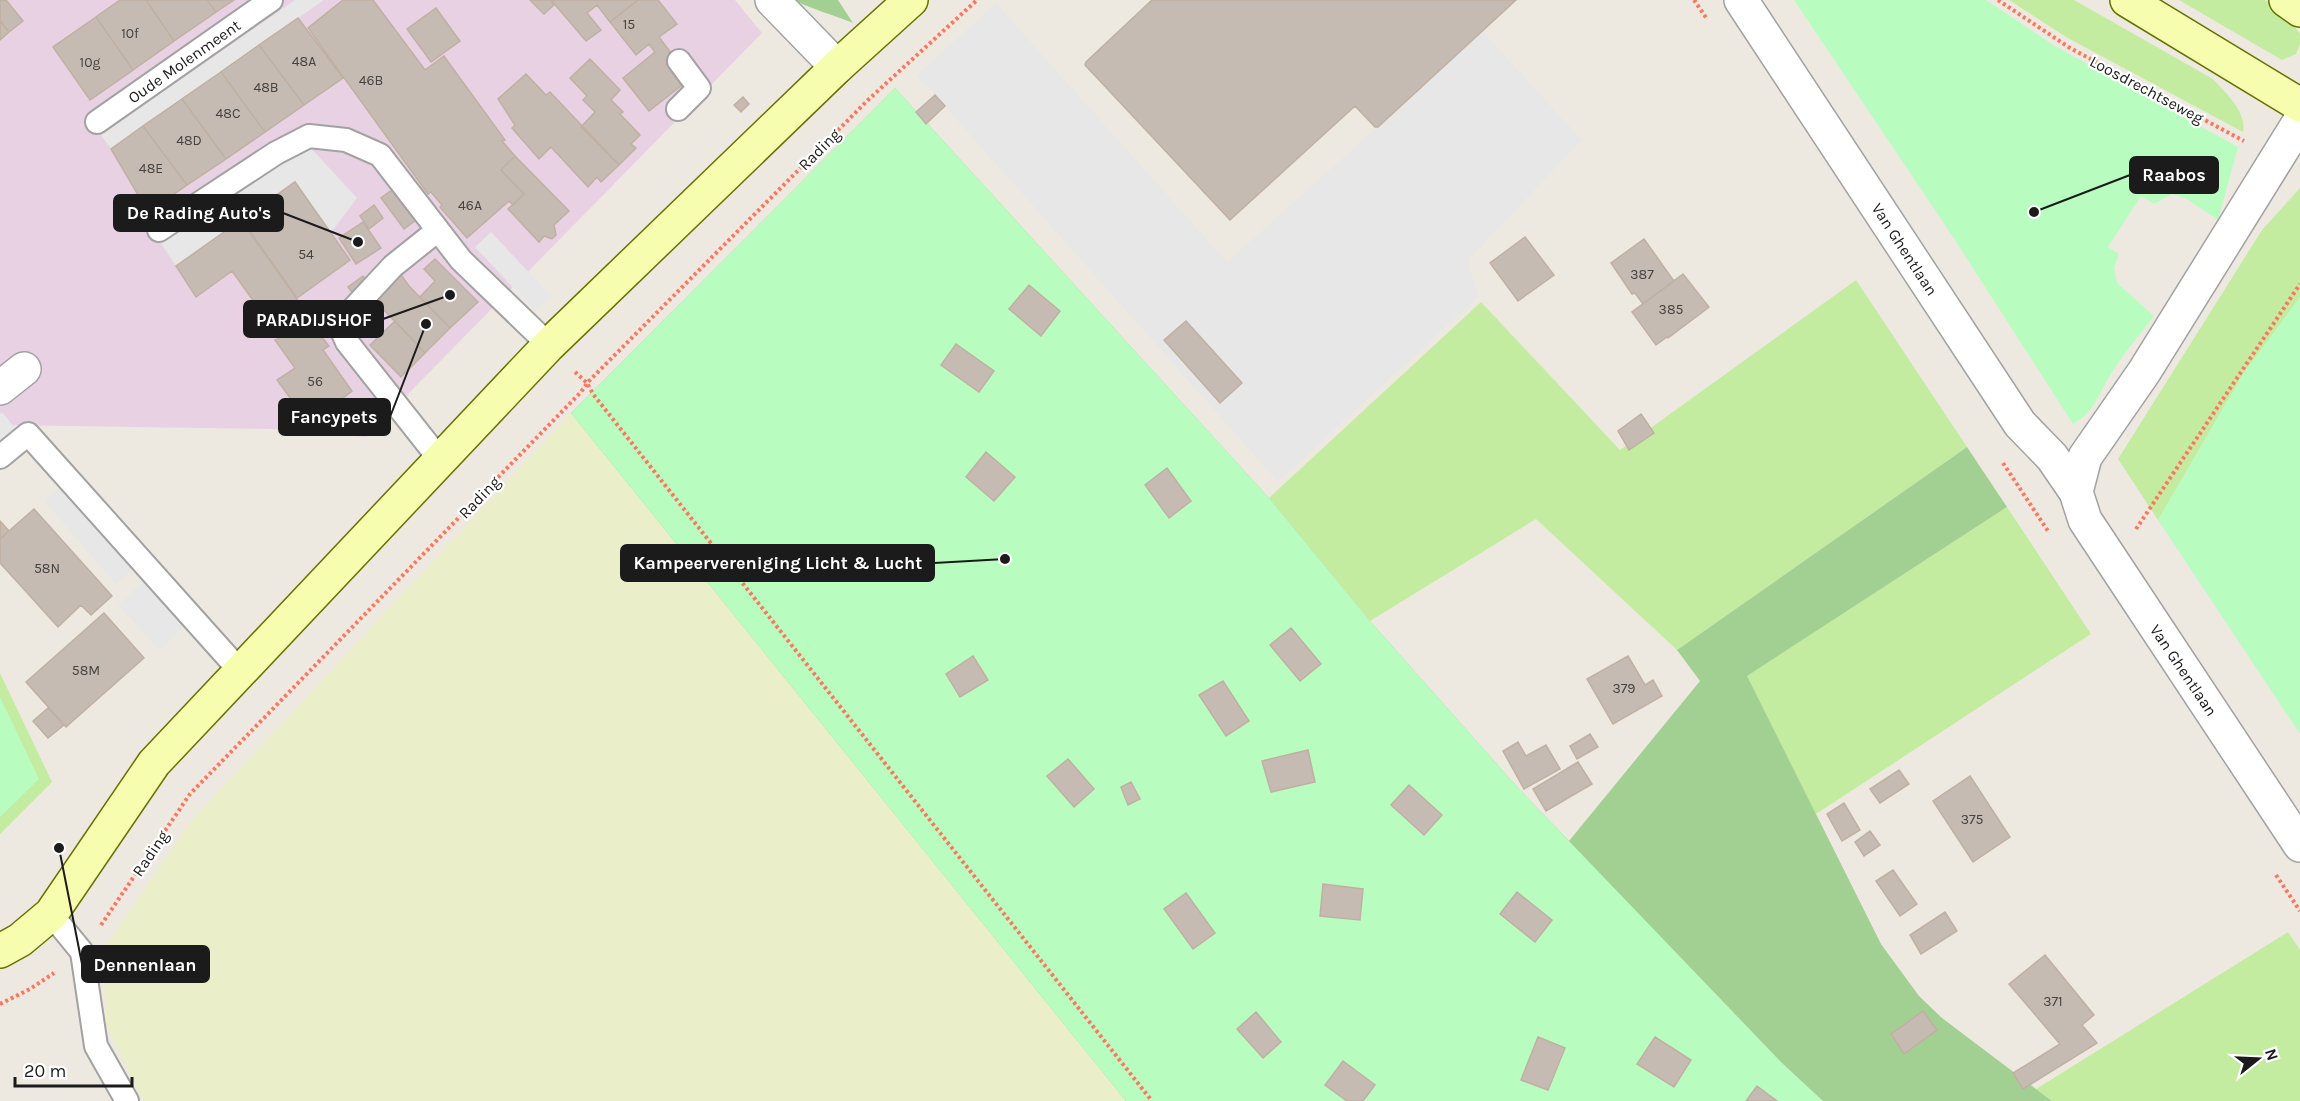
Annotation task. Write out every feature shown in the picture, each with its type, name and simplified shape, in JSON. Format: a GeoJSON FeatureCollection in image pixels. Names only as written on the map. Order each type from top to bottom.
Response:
{"type":"FeatureCollection","features":[{"type":"Feature","properties":{"kind":"main road"},"geometry":{"type":"LineString","coordinates":[[0,951],[20,940],[51,914],[154,763],[549,345],[837,67],[910,0]]}},
{"type":"Feature","properties":{"kind":"main road"},"geometry":{"type":"LineString","coordinates":[[2127,0],[2300,105]]}},
{"type":"Feature","properties":{"kind":"main road"},"geometry":{"type":"LineString","coordinates":[[2286,0],[2300,10]]}},
{"type":"Feature","properties":{"kind":"street"},"geometry":{"type":"LineString","coordinates":[[772,0],[837,67]]}},
{"type":"Feature","properties":{"kind":"street","name":"Van Ghentlaan"},"geometry":{"type":"LineString","coordinates":[[1741,0],[2020,423],[2052,457],[2076,492],[2085,520],[2300,844]]}},
{"type":"Feature","properties":{"kind":"street"},"geometry":{"type":"LineString","coordinates":[[2076,492],[2085,457],[2144,372],[2300,121]]}},
{"type":"Feature","properties":{"kind":"lane","name":"Oude Molenmeent"},"geometry":{"type":"LineString","coordinates":[[97,122],[271,0]]}},
{"type":"Feature","properties":{"kind":"lane"},"geometry":{"type":"LineString","coordinates":[[678,110],[699,88],[679,61]]}},
{"type":"Feature","properties":{"kind":"lane"},"geometry":{"type":"LineString","coordinates":[[159,230],[276,153],[309,136],[346,140],[380,155],[461,260],[549,345]]}},
{"type":"Feature","properties":{"kind":"lane"},"geometry":{"type":"LineString","coordinates":[[438,230],[393,266],[339,324],[347,342],[441,461]]}},
{"type":"Feature","properties":{"kind":"lane"},"geometry":{"type":"LineString","coordinates":[[0,457],[28,434],[241,672]]}},
{"type":"Feature","properties":{"kind":"lane"},"geometry":{"type":"LineString","coordinates":[[51,914],[82,952],[96,1046],[127,1101]]}},
{"type":"Feature","properties":{"kind":"path","name":"Rading"},"geometry":{"type":"LineString","coordinates":[[1,1001],[47,979],[82,952],[190,794],[587,384],[869,99],[977,0]]}},
{"type":"Feature","properties":{"kind":"path","name":"Loosdrechtseweg"},"geometry":{"type":"LineString","coordinates":[[1998,0],[2070,48],[2277,158]]}},
{"type":"Feature","properties":{"kind":"path"},"geometry":{"type":"LineString","coordinates":[[2135,530],[2300,285]]}},
{"type":"Feature","properties":{"kind":"path"},"geometry":{"type":"LineString","coordinates":[[549,345],[587,384],[1152,1101]]}},
{"type":"Feature","properties":{"kind":"shaded area"},"geometry":{"type":"Polygon","coordinates":[[[0,0],[735,0],[762,33],[366,437],[273,429],[0,425],[0,0]]]}},
{"type":"Feature","properties":{"kind":"shaded area"},"geometry":{"type":"Polygon","coordinates":[[[295,0],[324,0],[111,149],[101,135],[295,0]]]}},
{"type":"Feature","properties":{"kind":"shaded area"},"geometry":{"type":"Polygon","coordinates":[[[996,3],[1227,262],[1483,32],[1582,140],[1468,260],[1478,297],[1278,482],[917,75],[996,3]]]}},
{"type":"Feature","properties":{"kind":"shaded area"},"geometry":{"type":"Polygon","coordinates":[[[308,145],[357,198],[330,234],[295,180],[176,266],[160,242],[308,145]]]}},
{"type":"Feature","properties":{"kind":"shaded area"},"geometry":{"type":"Polygon","coordinates":[[[491,232],[551,296],[535,311],[475,247],[491,232]]]}},
{"type":"Feature","properties":{"kind":"shaded area"},"geometry":{"type":"Polygon","coordinates":[[[2,412],[18,432],[0,447],[0,414],[2,412]]]}},
{"type":"Feature","properties":{"kind":"shaded area"},"geometry":{"type":"Polygon","coordinates":[[[61,486],[133,569],[116,584],[44,501],[61,486]]]}},
{"type":"Feature","properties":{"kind":"shaded area"},"geometry":{"type":"Polygon","coordinates":[[[144,581],[186,625],[159,650],[118,605],[144,581]]]}},
{"type":"Feature","properties":{"kind":"green space"},"geometry":{"type":"Polygon","coordinates":[[[793,0],[838,0],[853,23],[808,6],[793,0]]]}},
{"type":"Feature","properties":{"kind":"green space"},"geometry":{"type":"Polygon","coordinates":[[[1794,0],[1986,0],[2055,46],[2238,147],[2218,220],[2187,199],[2172,194],[2154,204],[2141,196],[2108,247],[2119,254],[2114,268],[2117,283],[2154,316],[2119,361],[2091,409],[2073,424],[1953,237],[1794,0]]]}},
{"type":"Feature","properties":{"kind":"green space"},"geometry":{"type":"Polygon","coordinates":[[[2009,0],[2074,0],[2213,79],[2239,110],[2243,132],[2066,37],[2009,0]]]}},
{"type":"Feature","properties":{"kind":"green space"},"geometry":{"type":"Polygon","coordinates":[[[2179,0],[2265,0],[2285,13],[2300,34],[2300,44],[2296,54],[2282,60],[2179,0]]]}},
{"type":"Feature","properties":{"kind":"green space"},"geometry":{"type":"Polygon","coordinates":[[[895,88],[1269,498],[1370,621],[1519,789],[1569,841],[1700,681],[1677,650],[1967,447],[2007,507],[1747,676],[1881,944],[1919,996],[1942,1018],[2052,1101],[1126,1101],[571,413],[895,88]]]}},
{"type":"Feature","properties":{"kind":"green space"},"geometry":{"type":"Polygon","coordinates":[[[895,88],[1269,498],[1370,621],[1519,789],[1782,1063],[1823,1101],[1126,1101],[571,413],[895,88]]]}},
{"type":"Feature","properties":{"kind":"green space"},"geometry":{"type":"Polygon","coordinates":[[[2300,188],[2300,675],[2245,371],[2158,520],[2118,459],[2262,230],[2300,188]]]}},
{"type":"Feature","properties":{"kind":"green space"},"geometry":{"type":"Polygon","coordinates":[[[1856,280],[1967,447],[1677,650],[1536,519],[1370,621],[1269,498],[1481,302],[1620,450],[1856,280]]]}},
{"type":"Feature","properties":{"kind":"green space"},"geometry":{"type":"Polygon","coordinates":[[[2300,297],[2300,734],[2158,520],[2245,371],[2300,297]]]}},
{"type":"Feature","properties":{"kind":"green space"},"geometry":{"type":"Polygon","coordinates":[[[571,413],[1126,1101],[143,1101],[106,1024],[103,950],[191,821],[571,413]]]}},
{"type":"Feature","properties":{"kind":"green space"},"geometry":{"type":"Polygon","coordinates":[[[2007,507],[2091,634],[1816,814],[1746,676],[2007,507]]]}},
{"type":"Feature","properties":{"kind":"green space"},"geometry":{"type":"Polygon","coordinates":[[[0,673],[52,782],[0,834],[0,673]]]}},
{"type":"Feature","properties":{"kind":"green space"},"geometry":{"type":"Polygon","coordinates":[[[0,697],[39,779],[0,817],[0,697]]]}},
{"type":"Feature","properties":{"kind":"green space"},"geometry":{"type":"Polygon","coordinates":[[[2288,932],[2300,950],[2300,1101],[2052,1101],[2036,1089],[2288,932]]]}},
{"type":"Feature","properties":{"kind":"building"},"geometry":{"type":"Polygon","coordinates":[[[0,0],[6,0],[23,21],[9,32],[0,21],[0,0]]]}},
{"type":"Feature","properties":{"kind":"building"},"geometry":{"type":"Polygon","coordinates":[[[120,0],[146,0],[174,41],[133,70],[96,17],[120,0]]]}},
{"type":"Feature","properties":{"kind":"building"},"geometry":{"type":"Polygon","coordinates":[[[146,0],[207,0],[216,12],[174,41],[146,0]]]}},
{"type":"Feature","properties":{"kind":"building"},"geometry":{"type":"Polygon","coordinates":[[[207,0],[234,0],[216,12],[207,0]]]}},
{"type":"Feature","properties":{"kind":"building"},"geometry":{"type":"Polygon","coordinates":[[[343,0],[373,0],[425,70],[444,56],[505,140],[502,141],[515,156],[501,170],[524,194],[513,205],[509,201],[467,238],[440,207],[442,205],[431,192],[428,194],[308,28],[343,0]]]}},
{"type":"Feature","properties":{"kind":"building"},"geometry":{"type":"Polygon","coordinates":[[[530,0],[550,0],[554,5],[544,14],[530,0]]]}},
{"type":"Feature","properties":{"kind":"building"},"geometry":{"type":"Polygon","coordinates":[[[551,0],[638,0],[610,22],[597,5],[587,13],[601,30],[586,41],[551,0]]]}},
{"type":"Feature","properties":{"kind":"building"},"geometry":{"type":"Polygon","coordinates":[[[638,0],[658,0],[677,24],[659,37],[674,57],[666,64],[682,85],[649,111],[623,78],[655,52],[649,44],[636,55],[610,22],[638,0]]]}},
{"type":"Feature","properties":{"kind":"building"},"geometry":{"type":"Polygon","coordinates":[[[1152,0],[1516,0],[1378,127],[1375,127],[1355,106],[1230,220],[1085,65],[1152,0]]]}},
{"type":"Feature","properties":{"kind":"building"},"geometry":{"type":"Polygon","coordinates":[[[436,8],[460,41],[431,62],[407,29],[436,8]]]}},
{"type":"Feature","properties":{"kind":"building"},"geometry":{"type":"Polygon","coordinates":[[[96,17],[133,70],[90,100],[53,47],[96,17]]]}},
{"type":"Feature","properties":{"kind":"building"},"geometry":{"type":"Polygon","coordinates":[[[298,18],[343,78],[304,105],[259,45],[298,18]]]}},
{"type":"Feature","properties":{"kind":"building"},"geometry":{"type":"Polygon","coordinates":[[[0,21],[9,32],[0,40],[0,21]]]}},
{"type":"Feature","properties":{"kind":"building"},"geometry":{"type":"Polygon","coordinates":[[[259,45],[304,105],[265,132],[221,72],[259,45]]]}},
{"type":"Feature","properties":{"kind":"building"},"geometry":{"type":"Polygon","coordinates":[[[590,59],[620,90],[611,100],[623,112],[620,114],[640,135],[631,144],[636,148],[619,165],[581,127],[595,112],[583,100],[587,96],[570,78],[590,59]]]}},
{"type":"Feature","properties":{"kind":"building"},"geometry":{"type":"Polygon","coordinates":[[[221,72],[265,132],[226,159],[182,99],[221,72]]]}},
{"type":"Feature","properties":{"kind":"building"},"geometry":{"type":"Polygon","coordinates":[[[526,74],[546,95],[550,92],[619,165],[601,182],[597,177],[588,187],[551,147],[539,159],[512,128],[515,125],[498,99],[526,74]]]}},
{"type":"Feature","properties":{"kind":"building"},"geometry":{"type":"Polygon","coordinates":[[[935,95],[945,106],[926,124],[916,112],[935,95]]]}},
{"type":"Feature","properties":{"kind":"building"},"geometry":{"type":"Polygon","coordinates":[[[743,97],[749,104],[741,112],[734,105],[743,97]]]}},
{"type":"Feature","properties":{"kind":"building"},"geometry":{"type":"Polygon","coordinates":[[[182,99],[226,159],[187,185],[143,126],[182,99]]]}},
{"type":"Feature","properties":{"kind":"building"},"geometry":{"type":"Polygon","coordinates":[[[143,126],[187,185],[148,212],[111,149],[143,126]]]}},
{"type":"Feature","properties":{"kind":"building"},"geometry":{"type":"Polygon","coordinates":[[[515,156],[569,211],[554,225],[556,235],[552,239],[544,236],[539,242],[508,209],[524,194],[501,170],[515,156]]]}},
{"type":"Feature","properties":{"kind":"building"},"geometry":{"type":"Polygon","coordinates":[[[295,182],[350,260],[297,298],[242,220],[295,182]]]}},
{"type":"Feature","properties":{"kind":"building"},"geometry":{"type":"Polygon","coordinates":[[[396,187],[420,217],[404,229],[381,198],[396,187]]]}},
{"type":"Feature","properties":{"kind":"building"},"geometry":{"type":"Polygon","coordinates":[[[374,205],[383,218],[369,229],[360,216],[374,205]]]}},
{"type":"Feature","properties":{"kind":"building"},"geometry":{"type":"Polygon","coordinates":[[[241,220],[309,316],[307,318],[329,346],[323,350],[352,391],[309,424],[277,380],[295,368],[275,340],[278,339],[273,333],[275,331],[232,271],[196,297],[176,266],[241,220]]]}},
{"type":"Feature","properties":{"kind":"building"},"geometry":{"type":"Polygon","coordinates":[[[363,222],[381,248],[356,264],[339,238],[363,222]]]}},
{"type":"Feature","properties":{"kind":"building"},"geometry":{"type":"Polygon","coordinates":[[[1525,237],[1554,275],[1518,301],[1490,263],[1525,237]]]}},
{"type":"Feature","properties":{"kind":"building"},"geometry":{"type":"Polygon","coordinates":[[[1644,239],[1674,281],[1643,304],[1635,293],[1632,294],[1611,263],[1644,239]]]}},
{"type":"Feature","properties":{"kind":"building"},"geometry":{"type":"Polygon","coordinates":[[[435,259],[478,302],[450,328],[420,297],[435,281],[424,269],[435,259]]]}},
{"type":"Feature","properties":{"kind":"building"},"geometry":{"type":"Polygon","coordinates":[[[399,272],[409,286],[450,328],[425,353],[384,310],[375,296],[399,272]]]}},
{"type":"Feature","properties":{"kind":"building"},"geometry":{"type":"Polygon","coordinates":[[[1683,274],[1709,307],[1656,345],[1632,312],[1683,274]]]}},
{"type":"Feature","properties":{"kind":"building"},"geometry":{"type":"Polygon","coordinates":[[[363,276],[370,288],[356,298],[348,287],[363,276]]]}},
{"type":"Feature","properties":{"kind":"building"},"geometry":{"type":"Polygon","coordinates":[[[1029,285],[1060,311],[1041,336],[1009,309],[1029,285]]]}},
{"type":"Feature","properties":{"kind":"building"},"geometry":{"type":"Polygon","coordinates":[[[395,321],[425,353],[401,377],[370,345],[395,321]]]}},
{"type":"Feature","properties":{"kind":"building"},"geometry":{"type":"Polygon","coordinates":[[[1186,321],[1242,383],[1220,403],[1164,340],[1186,321]]]}},
{"type":"Feature","properties":{"kind":"building"},"geometry":{"type":"Polygon","coordinates":[[[956,344],[994,371],[979,392],[941,365],[956,344]]]}},
{"type":"Feature","properties":{"kind":"building"},"geometry":{"type":"Polygon","coordinates":[[[1641,414],[1654,433],[1629,450],[1618,431],[1641,414]]]}},
{"type":"Feature","properties":{"kind":"building"},"geometry":{"type":"Polygon","coordinates":[[[986,452],[1015,477],[994,501],[966,477],[986,452]]]}},
{"type":"Feature","properties":{"kind":"building"},"geometry":{"type":"Polygon","coordinates":[[[1167,468],[1191,501],[1169,518],[1145,485],[1167,468]]]}},
{"type":"Feature","properties":{"kind":"building"},"geometry":{"type":"Polygon","coordinates":[[[34,509],[112,596],[91,615],[81,605],[58,627],[0,563],[0,539],[34,509]]]}},
{"type":"Feature","properties":{"kind":"building"},"geometry":{"type":"Polygon","coordinates":[[[0,521],[9,531],[0,539],[0,521]]]}},
{"type":"Feature","properties":{"kind":"building"},"geometry":{"type":"Polygon","coordinates":[[[104,613],[144,658],[66,727],[26,682],[104,613]]]}},
{"type":"Feature","properties":{"kind":"building"},"geometry":{"type":"Polygon","coordinates":[[[1291,628],[1321,664],[1300,681],[1270,645],[1291,628]]]}},
{"type":"Feature","properties":{"kind":"building"},"geometry":{"type":"Polygon","coordinates":[[[973,656],[988,680],[960,697],[946,674],[973,656]]]}},
{"type":"Feature","properties":{"kind":"building"},"geometry":{"type":"Polygon","coordinates":[[[1628,656],[1645,685],[1653,680],[1662,696],[1613,724],[1587,679],[1628,656]]]}},
{"type":"Feature","properties":{"kind":"building"},"geometry":{"type":"Polygon","coordinates":[[[1223,681],[1249,721],[1226,736],[1199,695],[1223,681]]]}},
{"type":"Feature","properties":{"kind":"building"},"geometry":{"type":"Polygon","coordinates":[[[48,708],[64,725],[48,738],[33,721],[48,708]]]}},
{"type":"Feature","properties":{"kind":"building"},"geometry":{"type":"Polygon","coordinates":[[[1590,734],[1598,747],[1577,759],[1570,746],[1590,734]]]}},
{"type":"Feature","properties":{"kind":"building"},"geometry":{"type":"Polygon","coordinates":[[[1518,742],[1526,756],[1546,745],[1560,769],[1524,789],[1503,751],[1518,742]]]}},
{"type":"Feature","properties":{"kind":"building"},"geometry":{"type":"Polygon","coordinates":[[[1308,750],[1315,782],[1271,792],[1262,761],[1308,750]]]}},
{"type":"Feature","properties":{"kind":"building"},"geometry":{"type":"Polygon","coordinates":[[[1068,759],[1094,789],[1074,807],[1047,776],[1068,759]]]}},
{"type":"Feature","properties":{"kind":"building"},"geometry":{"type":"Polygon","coordinates":[[[1578,762],[1592,784],[1546,811],[1533,789],[1578,762]]]}},
{"type":"Feature","properties":{"kind":"building"},"geometry":{"type":"Polygon","coordinates":[[[1899,770],[1909,784],[1880,803],[1870,789],[1899,770]]]}},
{"type":"Feature","properties":{"kind":"building"},"geometry":{"type":"Polygon","coordinates":[[[1970,776],[2010,837],[1973,862],[1933,801],[1970,776]]]}},
{"type":"Feature","properties":{"kind":"building"},"geometry":{"type":"Polygon","coordinates":[[[1131,782],[1140,799],[1128,805],[1121,787],[1131,782]]]}},
{"type":"Feature","properties":{"kind":"building"},"geometry":{"type":"Polygon","coordinates":[[[1409,785],[1442,815],[1424,835],[1391,805],[1409,785]]]}},
{"type":"Feature","properties":{"kind":"building"},"geometry":{"type":"Polygon","coordinates":[[[1844,803],[1860,830],[1842,841],[1827,814],[1844,803]]]}},
{"type":"Feature","properties":{"kind":"building"},"geometry":{"type":"Polygon","coordinates":[[[1870,831],[1880,845],[1864,856],[1855,842],[1870,831]]]}},
{"type":"Feature","properties":{"kind":"building"},"geometry":{"type":"Polygon","coordinates":[[[1893,870],[1917,904],[1900,916],[1876,881],[1893,870]]]}},
{"type":"Feature","properties":{"kind":"building"},"geometry":{"type":"Polygon","coordinates":[[[1323,884],[1363,889],[1360,920],[1320,916],[1323,884]]]}},
{"type":"Feature","properties":{"kind":"building"},"geometry":{"type":"Polygon","coordinates":[[[1517,892],[1552,920],[1535,942],[1500,914],[1517,892]]]}},
{"type":"Feature","properties":{"kind":"building"},"geometry":{"type":"Polygon","coordinates":[[[1186,893],[1215,933],[1193,949],[1164,909],[1186,893]]]}},
{"type":"Feature","properties":{"kind":"building"},"geometry":{"type":"Polygon","coordinates":[[[1945,912],[1957,931],[1921,954],[1910,935],[1945,912]]]}},
{"type":"Feature","properties":{"kind":"building"},"geometry":{"type":"Polygon","coordinates":[[[2045,955],[2094,1015],[2082,1025],[2097,1043],[2023,1089],[2013,1073],[2060,1044],[2009,984],[2045,955]]]}},
{"type":"Feature","properties":{"kind":"building"},"geometry":{"type":"Polygon","coordinates":[[[1923,1011],[1937,1030],[1904,1054],[1891,1034],[1923,1011]]]}},
{"type":"Feature","properties":{"kind":"building"},"geometry":{"type":"Polygon","coordinates":[[[1256,1012],[1281,1042],[1263,1058],[1237,1029],[1256,1012]]]}},
{"type":"Feature","properties":{"kind":"building"},"geometry":{"type":"Polygon","coordinates":[[[1538,1037],[1565,1048],[1548,1090],[1521,1080],[1538,1037]]]}},
{"type":"Feature","properties":{"kind":"building"},"geometry":{"type":"Polygon","coordinates":[[[1655,1037],[1691,1060],[1674,1087],[1637,1064],[1655,1037]]]}},
{"type":"Feature","properties":{"kind":"building"},"geometry":{"type":"Polygon","coordinates":[[[1343,1061],[1375,1085],[1363,1101],[1347,1101],[1325,1085],[1343,1061]]]}},
{"type":"Feature","properties":{"kind":"building"},"geometry":{"type":"Polygon","coordinates":[[[1757,1086],[1777,1101],[1746,1101],[1757,1086]]]}},
{"type":"Feature","properties":{"kind":"place","name":"Raabos"},"geometry":{"type":"Point","coordinates":[2034,212]}},
{"type":"Feature","properties":{"kind":"place","name":"De Rading Auto's"},"geometry":{"type":"Point","coordinates":[358,242]}},
{"type":"Feature","properties":{"kind":"place","name":"PARADIJSHOF"},"geometry":{"type":"Point","coordinates":[450,295]}},
{"type":"Feature","properties":{"kind":"place","name":"Fancypets"},"geometry":{"type":"Point","coordinates":[426,324]}},
{"type":"Feature","properties":{"kind":"place","name":"Kampeervereniging Licht & Lucht"},"geometry":{"type":"Point","coordinates":[1005,559]}},
{"type":"Feature","properties":{"kind":"place","name":"Dennenlaan"},"geometry":{"type":"Point","coordinates":[59,848]}}]}
